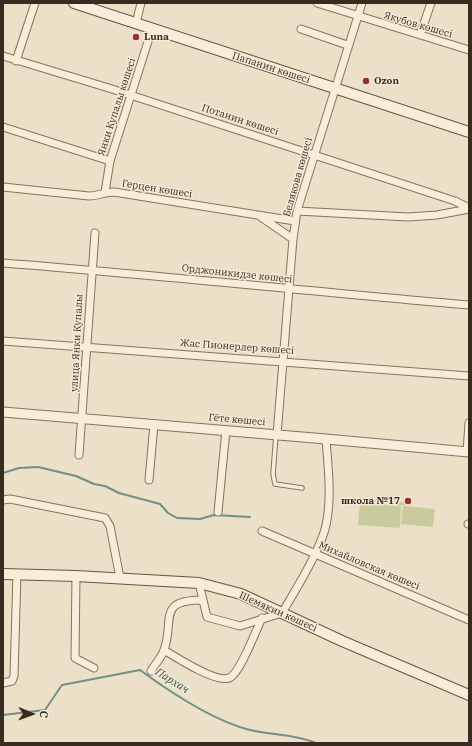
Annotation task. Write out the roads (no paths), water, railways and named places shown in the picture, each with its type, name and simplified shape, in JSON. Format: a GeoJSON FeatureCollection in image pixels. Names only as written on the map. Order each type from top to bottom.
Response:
{"type":"FeatureCollection","features":[{"type":"Feature","properties":{"kind":"main road","name":"Папанин көшесі"},"geometry":{"type":"LineString","coordinates":[[74,3],[469,132]]}},
{"type":"Feature","properties":{"kind":"main road","name":"Шемякин көшесі"},"geometry":{"type":"LineString","coordinates":[[3,574],[120,578],[199,583],[241,594],[342,641],[469,695]]}},
{"type":"Feature","properties":{"kind":"street"},"geometry":{"type":"LineString","coordinates":[[16,60],[35,3]]}},
{"type":"Feature","properties":{"kind":"street"},"geometry":{"type":"LineString","coordinates":[[136,23],[141,3]]}},
{"type":"Feature","properties":{"kind":"street","name":"Якубов көшесі"},"geometry":{"type":"LineString","coordinates":[[317,3],[357,17],[469,50]]}},
{"type":"Feature","properties":{"kind":"street","name":"Белякова көшесі"},"geometry":{"type":"LineString","coordinates":[[276,434],[284,361],[288,290],[295,221],[313,154],[335,89],[347,45],[362,3]]}},
{"type":"Feature","properties":{"kind":"street"},"geometry":{"type":"LineString","coordinates":[[420,36],[431,3]]}},
{"type":"Feature","properties":{"kind":"street","name":"Янки Купалы көшесі"},"geometry":{"type":"LineString","coordinates":[[105,192],[110,160],[152,29]]}},
{"type":"Feature","properties":{"kind":"street"},"geometry":{"type":"LineString","coordinates":[[301,29],[347,45]]}},
{"type":"Feature","properties":{"kind":"street","name":"Потанин көшесі"},"geometry":{"type":"LineString","coordinates":[[3,56],[131,95],[313,154],[469,208]]}},
{"type":"Feature","properties":{"kind":"street"},"geometry":{"type":"LineString","coordinates":[[3,127],[110,160]]}},
{"type":"Feature","properties":{"kind":"street","name":"Герцен көшесі"},"geometry":{"type":"LineString","coordinates":[[3,187],[89,196],[96,196],[105,192],[114,192],[295,221]]}},
{"type":"Feature","properties":{"kind":"street"},"geometry":{"type":"LineString","coordinates":[[297,211],[408,217],[436,215],[469,208]]}},
{"type":"Feature","properties":{"kind":"street"},"geometry":{"type":"LineString","coordinates":[[260,216],[293,239]]}},
{"type":"Feature","properties":{"kind":"street","name":"улица Янки Купалы"},"geometry":{"type":"LineString","coordinates":[[80,455],[86,346],[95,233]]}},
{"type":"Feature","properties":{"kind":"street","name":"Орджоникидзе көшесі"},"geometry":{"type":"LineString","coordinates":[[3,263],[92,270],[288,290],[469,305]]}},
{"type":"Feature","properties":{"kind":"street","name":"Жас Пионерлер көшесі"},"geometry":{"type":"LineString","coordinates":[[3,341],[86,346],[469,376]]}},
{"type":"Feature","properties":{"kind":"street","name":"Гёте көшесі"},"geometry":{"type":"LineString","coordinates":[[3,412],[326,438],[468,452]]}},
{"type":"Feature","properties":{"kind":"street"},"geometry":{"type":"LineString","coordinates":[[468,452],[469,423]]}},
{"type":"Feature","properties":{"kind":"street"},"geometry":{"type":"LineString","coordinates":[[149,480],[154,424]]}},
{"type":"Feature","properties":{"kind":"street"},"geometry":{"type":"LineString","coordinates":[[218,512],[226,430]]}},
{"type":"Feature","properties":{"kind":"street"},"geometry":{"type":"LineString","coordinates":[[199,583],[208,617],[240,626],[282,613],[315,554],[326,526],[329,491],[326,438]]}},
{"type":"Feature","properties":{"kind":"street"},"geometry":{"type":"LineString","coordinates":[[3,500],[10,499],[105,518],[110,526],[120,578]]}},
{"type":"Feature","properties":{"kind":"street","name":"Михайловская көшесі"},"geometry":{"type":"LineString","coordinates":[[262,531],[469,620]]}},
{"type":"Feature","properties":{"kind":"street"},"geometry":{"type":"LineString","coordinates":[[3,683],[12,681],[14,676],[17,574]]}},
{"type":"Feature","properties":{"kind":"street"},"geometry":{"type":"LineString","coordinates":[[76,576],[75,658],[94,668]]}},
{"type":"Feature","properties":{"kind":"street"},"geometry":{"type":"LineString","coordinates":[[151,671],[164,650],[169,616],[174,607],[189,600],[203,600]]}},
{"type":"Feature","properties":{"kind":"street"},"geometry":{"type":"LineString","coordinates":[[164,650],[213,676],[222,679],[229,678],[238,670],[262,618]]}},
{"type":"Feature","properties":{"kind":"lane"},"geometry":{"type":"LineString","coordinates":[[276,434],[273,474],[274,484],[302,488]]}},
{"type":"Feature","properties":{"kind":"waterway"},"geometry":{"type":"LineString","coordinates":[[3,473],[19,468],[38,467],[76,476],[94,484],[105,486],[119,493],[160,504],[168,513],[177,518],[200,519],[214,515],[250,517]]}},
{"type":"Feature","properties":{"kind":"waterway","name":"Пархач"},"geometry":{"type":"LineString","coordinates":[[3,715],[45,710],[62,685],[140,670],[193,705],[236,726],[258,732],[292,736],[316,743]]}},
{"type":"Feature","properties":{"kind":"place","name":"Luna"},"geometry":{"type":"Point","coordinates":[136,37]}},
{"type":"Feature","properties":{"kind":"place","name":"Ozon"},"geometry":{"type":"Point","coordinates":[366,81]}},
{"type":"Feature","properties":{"kind":"place","name":"школа №17"},"geometry":{"type":"Point","coordinates":[408,501]}}]}
